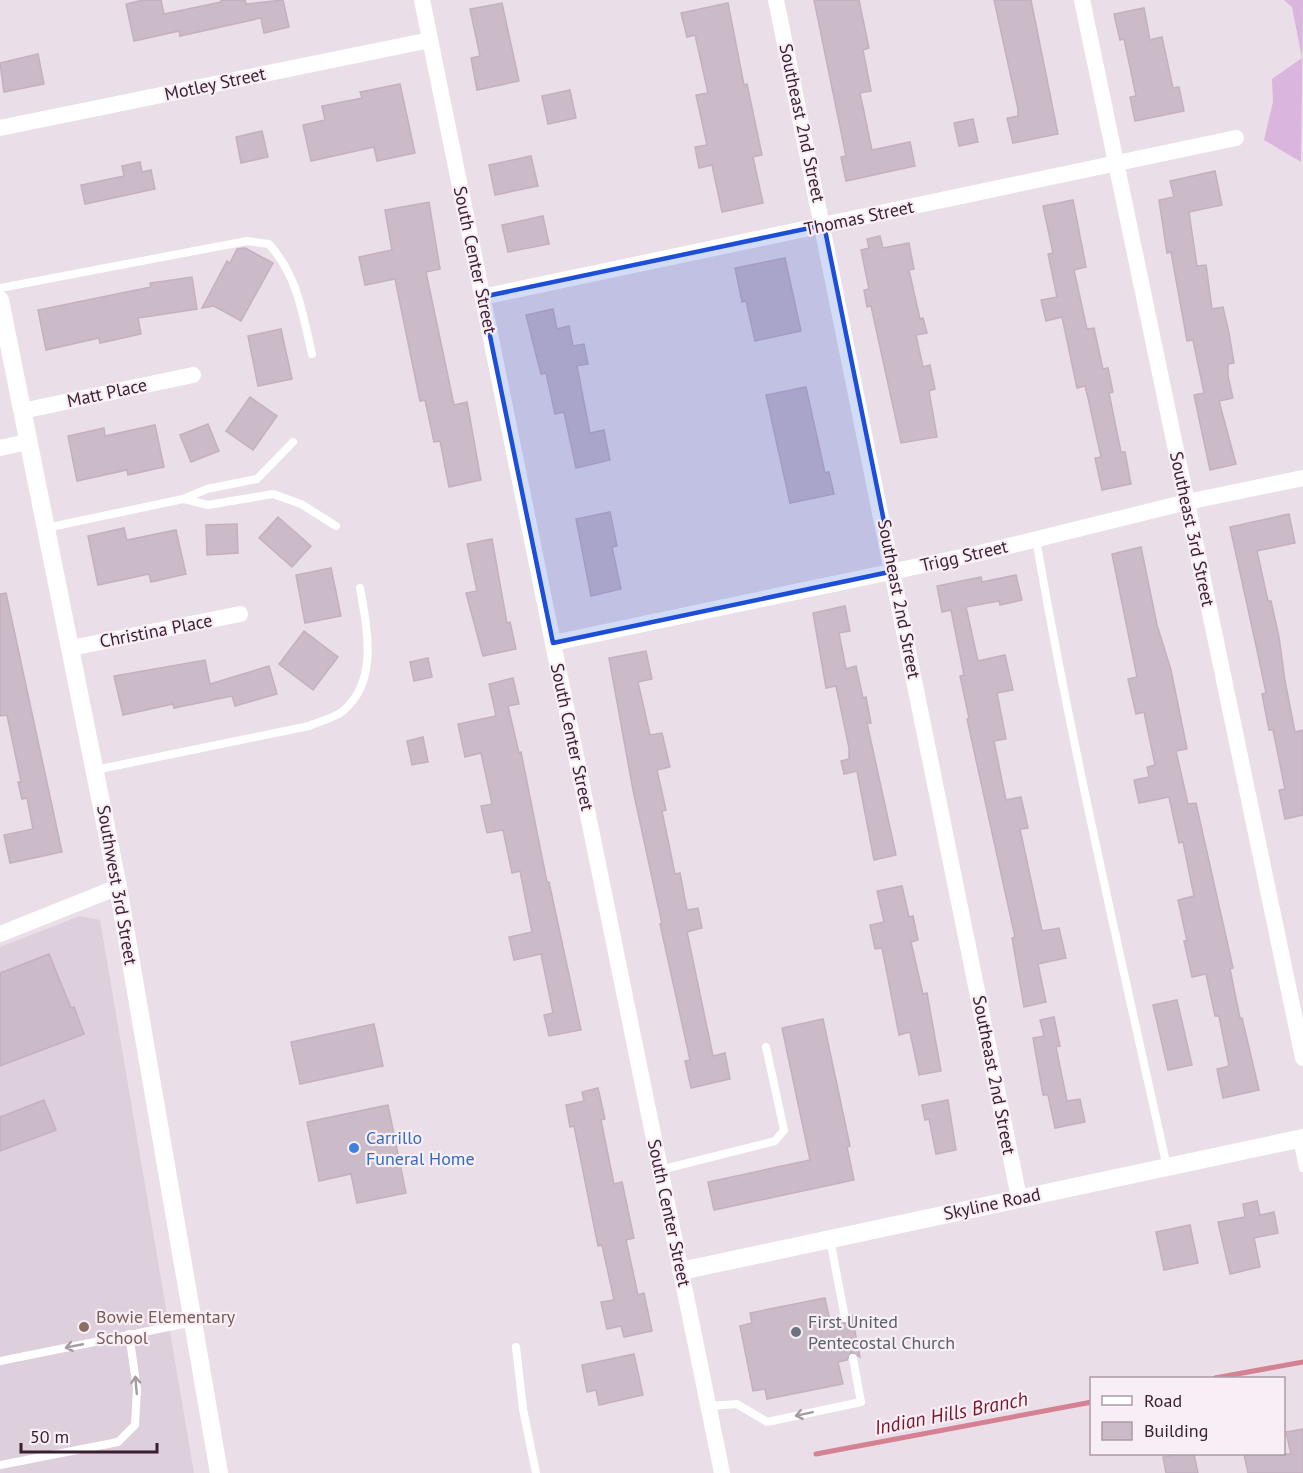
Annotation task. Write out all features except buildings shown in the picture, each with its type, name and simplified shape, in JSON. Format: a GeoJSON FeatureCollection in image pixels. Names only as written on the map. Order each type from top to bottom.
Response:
{"type":"FeatureCollection","features":[{"type":"Feature","properties":{"kind":"street","name":"South Center Street"},"geometry":{"type":"LineString","coordinates":[[422,0],[722,1473]]}},
{"type":"Feature","properties":{"kind":"street","name":"Southeast 2nd Street"},"geometry":{"type":"LineString","coordinates":[[776,0],[824,225],[1019,1198]]}},
{"type":"Feature","properties":{"kind":"street","name":"Southeast 3rd Street"},"geometry":{"type":"LineString","coordinates":[[1082,0],[1303,1058]]}},
{"type":"Feature","properties":{"kind":"street","name":"Motley Street"},"geometry":{"type":"LineString","coordinates":[[0,128],[430,40]]}},
{"type":"Feature","properties":{"kind":"street","name":"Thomas Street"},"geometry":{"type":"LineString","coordinates":[[482,297],[1236,138]]}},
{"type":"Feature","properties":{"kind":"street","name":"Southwest 3rd Street"},"geometry":{"type":"LineString","coordinates":[[0,300],[118,888],[219,1473]]}},
{"type":"Feature","properties":{"kind":"street","name":"Matt Place"},"geometry":{"type":"LineString","coordinates":[[22,411],[193,375]]}},
{"type":"Feature","properties":{"kind":"street"},"geometry":{"type":"LineString","coordinates":[[0,448],[27,442]]}},
{"type":"Feature","properties":{"kind":"street","name":"Trigg Street"},"geometry":{"type":"LineString","coordinates":[[553,643],[894,571],[1187,502],[1303,478]]}},
{"type":"Feature","properties":{"kind":"street","name":"Christina Place"},"geometry":{"type":"LineString","coordinates":[[71,648],[240,614]]}},
{"type":"Feature","properties":{"kind":"street"},"geometry":{"type":"LineString","coordinates":[[0,934],[118,888]]}},
{"type":"Feature","properties":{"kind":"street","name":"Skyline Road"},"geometry":{"type":"LineString","coordinates":[[681,1271],[1300,1139]]}},
{"type":"Feature","properties":{"kind":"lane"},"geometry":{"type":"LineString","coordinates":[[0,288],[247,241],[268,244],[285,263],[296,288],[312,354]]}},
{"type":"Feature","properties":{"kind":"lane"},"geometry":{"type":"LineString","coordinates":[[45,528],[183,499],[207,489],[257,479],[293,442]]}},
{"type":"Feature","properties":{"kind":"lane"},"geometry":{"type":"LineString","coordinates":[[183,499],[208,505],[273,494],[301,504],[336,526]]}},
{"type":"Feature","properties":{"kind":"lane"},"geometry":{"type":"LineString","coordinates":[[1036,539],[1052,629],[1103,875],[1167,1167]]}},
{"type":"Feature","properties":{"kind":"lane"},"geometry":{"type":"LineString","coordinates":[[95,770],[309,726],[342,712],[358,694],[366,670],[368,636],[360,588]]}},
{"type":"Feature","properties":{"kind":"lane"},"geometry":{"type":"LineString","coordinates":[[660,1170],[776,1141],[784,1130],[766,1047]]}},
{"type":"Feature","properties":{"kind":"lane"},"geometry":{"type":"LineString","coordinates":[[1300,1139],[1303,1168]]}},
{"type":"Feature","properties":{"kind":"lane"},"geometry":{"type":"LineString","coordinates":[[830,1239],[845,1318]]}},
{"type":"Feature","properties":{"kind":"lane"},"geometry":{"type":"LineString","coordinates":[[0,1360],[193,1322]]}},
{"type":"Feature","properties":{"kind":"lane"},"geometry":{"type":"LineString","coordinates":[[0,1465],[118,1442],[135,1425],[137,1389],[129,1335]]}},
{"type":"Feature","properties":{"kind":"lane"},"geometry":{"type":"LineString","coordinates":[[516,1347],[524,1409],[536,1473]]}},
{"type":"Feature","properties":{"kind":"lane"},"geometry":{"type":"LineString","coordinates":[[708,1406],[737,1404],[767,1422],[861,1402],[853,1359]]}},
{"type":"Feature","properties":{"kind":"highlighted area"},"geometry":{"type":"Polygon","coordinates":[[[824,225],[894,571],[553,643],[482,297],[824,225]]]}},
{"type":"Feature","properties":{"kind":"shaded area"},"geometry":{"type":"Polygon","coordinates":[[[1284,0],[1303,0],[1301,162],[1264,140],[1273,102],[1272,79],[1302,58],[1292,7],[1284,0]]]}},
{"type":"Feature","properties":{"kind":"shaded area","name":"Bowie Elementary School"},"geometry":{"type":"Polygon","coordinates":[[[80,916],[100,920],[194,1473],[0,1473],[0,947],[80,916]]]}},
{"type":"Feature","properties":{"kind":"waterway","name":"Indian Hills Branch"},"geometry":{"type":"LineString","coordinates":[[1220,1377],[1303,1362]]}},
{"type":"Feature","properties":{"kind":"waterway","name":"Indian Hills Branch"},"geometry":{"type":"LineString","coordinates":[[816,1454],[1090,1402]]}},
{"type":"Feature","properties":{"kind":"place","name":"Carrillo Funeral Home"},"geometry":{"type":"Point","coordinates":[354,1148]}},
{"type":"Feature","properties":{"kind":"place","name":"Bowie Elementary School"},"geometry":{"type":"Point","coordinates":[84,1327]}},
{"type":"Feature","properties":{"kind":"place","name":"First United Pentecostal Church"},"geometry":{"type":"Point","coordinates":[796,1332]}}]}
